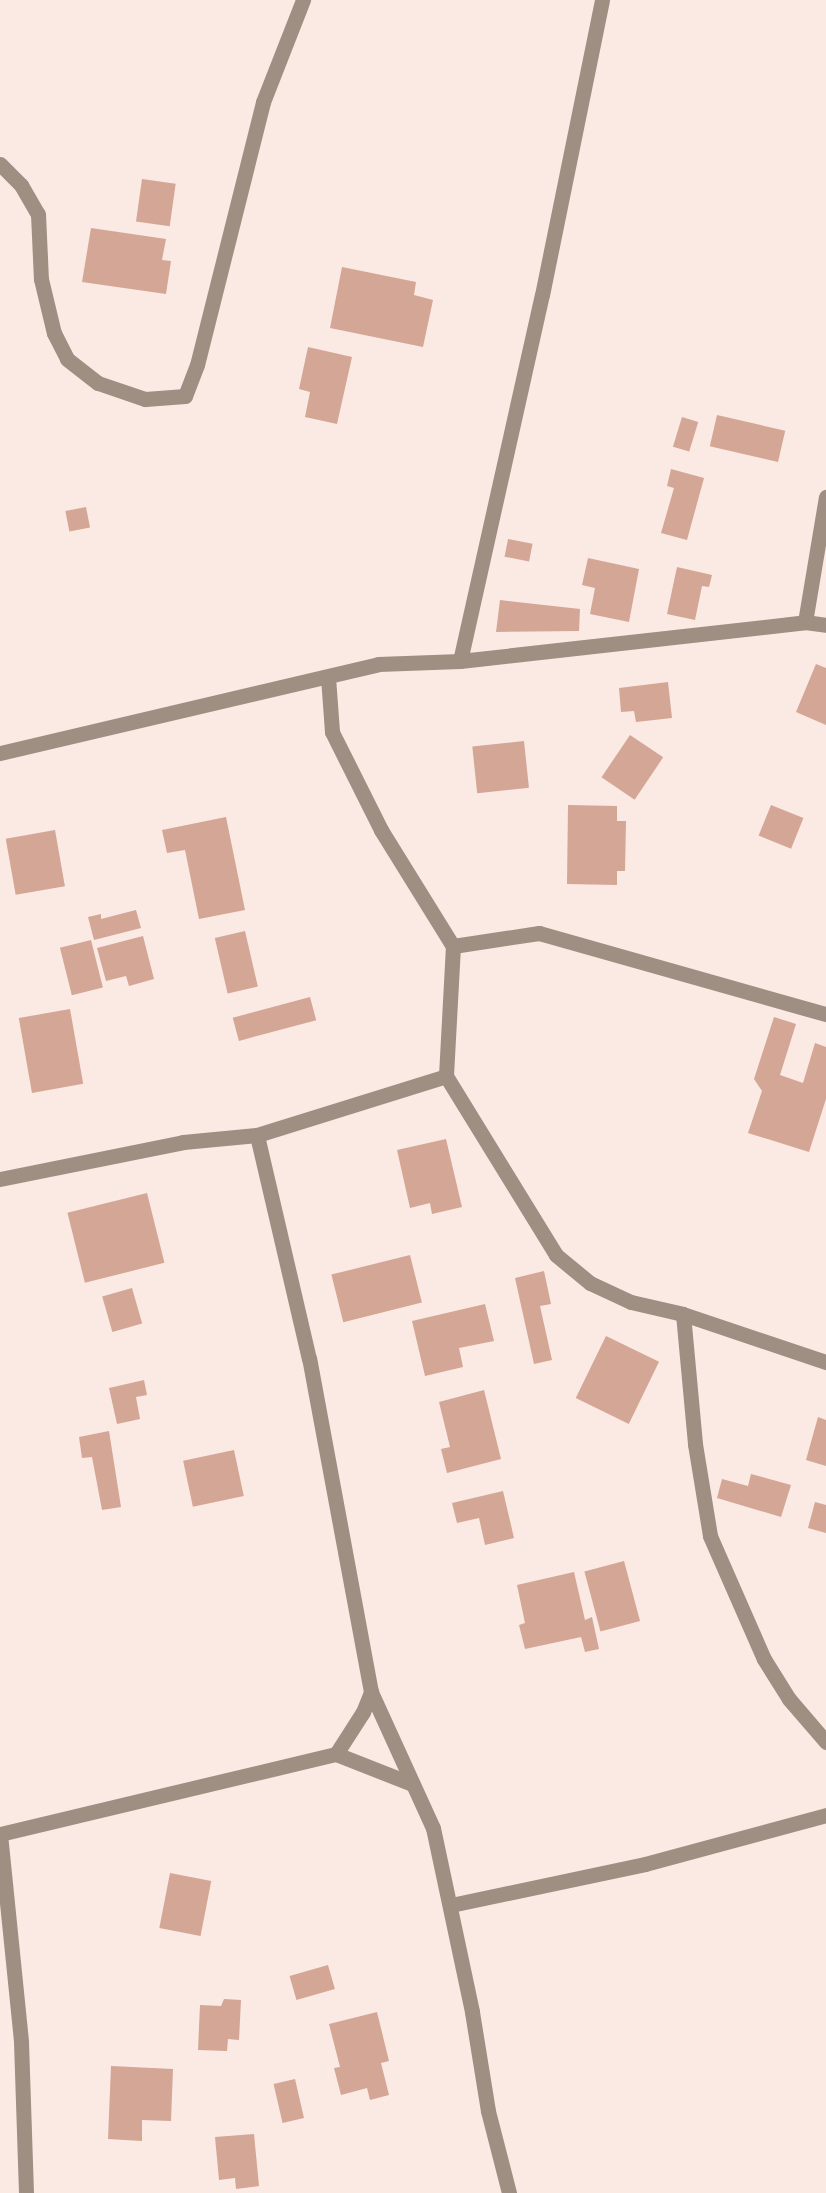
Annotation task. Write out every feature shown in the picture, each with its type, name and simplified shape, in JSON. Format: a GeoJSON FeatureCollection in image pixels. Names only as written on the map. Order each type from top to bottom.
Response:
{"type":"FeatureCollection","features":[{"type":"Feature","properties":{"kind":"street"},"geometry":{"type":"LineString","coordinates":[[0,164],[21,185],[38,214],[41,279],[54,333],[67,359],[98,384],[145,399],[185,396],[197,365],[263,102],[303,0]]}},
{"type":"Feature","properties":{"kind":"street"},"geometry":{"type":"LineString","coordinates":[[460,661],[542,295],[602,0]]}},
{"type":"Feature","properties":{"kind":"street"},"geometry":{"type":"LineString","coordinates":[[805,622],[826,497]]}},
{"type":"Feature","properties":{"kind":"street"},"geometry":{"type":"LineString","coordinates":[[0,753],[378,664],[460,661],[805,622],[826,625]]}},
{"type":"Feature","properties":{"kind":"street"},"geometry":{"type":"LineString","coordinates":[[328,677],[332,732],[381,830],[453,946],[446,1076],[527,1202],[556,1255],[590,1283],[631,1302],[682,1314],[826,1362]]}},
{"type":"Feature","properties":{"kind":"street"},"geometry":{"type":"LineString","coordinates":[[453,946],[539,933],[826,1014]]}},
{"type":"Feature","properties":{"kind":"street"},"geometry":{"type":"LineString","coordinates":[[0,1179],[183,1142],[257,1135],[446,1076]]}},
{"type":"Feature","properties":{"kind":"street"},"geometry":{"type":"LineString","coordinates":[[257,1135],[309,1359],[371,1692],[433,1828],[451,1905],[488,2111],[509,2193]]}},
{"type":"Feature","properties":{"kind":"street"},"geometry":{"type":"LineString","coordinates":[[682,1314],[695,1444],[710,1536],[765,1659],[789,1699],[825,1736]]}},
{"type":"Feature","properties":{"kind":"street"},"geometry":{"type":"LineString","coordinates":[[336,1754],[363,1712],[371,1692]]}},
{"type":"Feature","properties":{"kind":"street"},"geometry":{"type":"LineString","coordinates":[[26,2193],[21,2042],[0,1834],[336,1754],[412,1784]]}},
{"type":"Feature","properties":{"kind":"street"},"geometry":{"type":"LineString","coordinates":[[451,1905],[645,1864],[826,1815]]}},
{"type":"Feature","properties":{"kind":"building"},"geometry":{"type":"Polygon","coordinates":[[[142,179],[176,184],[170,226],[136,222],[142,179]]]}},
{"type":"Feature","properties":{"kind":"building"},"geometry":{"type":"Polygon","coordinates":[[[91,228],[166,239],[162,260],[171,261],[166,294],[82,282],[91,228]]]}},
{"type":"Feature","properties":{"kind":"building"},"geometry":{"type":"Polygon","coordinates":[[[342,267],[416,282],[414,295],[433,300],[423,347],[330,328],[342,267]]]}},
{"type":"Feature","properties":{"kind":"building"},"geometry":{"type":"Polygon","coordinates":[[[308,347],[352,357],[337,424],[305,417],[310,392],[299,389],[308,347]]]}},
{"type":"Feature","properties":{"kind":"building"},"geometry":{"type":"Polygon","coordinates":[[[717,415],[785,431],[778,462],[710,446],[717,415]]]}},
{"type":"Feature","properties":{"kind":"building"},"geometry":{"type":"Polygon","coordinates":[[[682,417],[698,422],[689,452],[673,447],[682,417]]]}},
{"type":"Feature","properties":{"kind":"building"},"geometry":{"type":"Polygon","coordinates":[[[671,469],[704,478],[687,540],[661,533],[674,488],[667,486],[671,469]]]}},
{"type":"Feature","properties":{"kind":"building"},"geometry":{"type":"Polygon","coordinates":[[[86,507],[90,528],[69,532],[65,511],[86,507]]]}},
{"type":"Feature","properties":{"kind":"building"},"geometry":{"type":"Polygon","coordinates":[[[508,539],[533,544],[529,561],[505,557],[508,539]]]}},
{"type":"Feature","properties":{"kind":"building"},"geometry":{"type":"Polygon","coordinates":[[[588,558],[639,569],[629,622],[590,614],[595,588],[582,585],[588,558]]]}},
{"type":"Feature","properties":{"kind":"building"},"geometry":{"type":"Polygon","coordinates":[[[677,567],[712,575],[709,587],[702,586],[695,620],[667,614],[677,567]]]}},
{"type":"Feature","properties":{"kind":"building"},"geometry":{"type":"Polygon","coordinates":[[[500,600],[580,609],[579,631],[496,632],[500,600]]]}},
{"type":"Feature","properties":{"kind":"building"},"geometry":{"type":"Polygon","coordinates":[[[816,664],[826,668],[826,725],[796,712],[816,664]]]}},
{"type":"Feature","properties":{"kind":"building"},"geometry":{"type":"Polygon","coordinates":[[[668,682],[672,718],[636,722],[634,711],[621,712],[619,688],[668,682]]]}},
{"type":"Feature","properties":{"kind":"building"},"geometry":{"type":"Polygon","coordinates":[[[630,735],[663,757],[635,800],[601,777],[630,735]]]}},
{"type":"Feature","properties":{"kind":"building"},"geometry":{"type":"Polygon","coordinates":[[[524,741],[529,788],[477,793],[472,746],[524,741]]]}},
{"type":"Feature","properties":{"kind":"building"},"geometry":{"type":"Polygon","coordinates":[[[568,805],[617,806],[617,821],[626,821],[625,871],[617,871],[617,885],[567,884],[568,805]]]}},
{"type":"Feature","properties":{"kind":"building"},"geometry":{"type":"Polygon","coordinates":[[[771,805],[803,818],[791,849],[759,836],[771,805]]]}},
{"type":"Feature","properties":{"kind":"building"},"geometry":{"type":"Polygon","coordinates":[[[226,817],[245,910],[199,919],[185,850],[167,853],[162,830],[226,817]]]}},
{"type":"Feature","properties":{"kind":"building"},"geometry":{"type":"Polygon","coordinates":[[[55,830],[65,886],[16,895],[6,839],[55,830]]]}},
{"type":"Feature","properties":{"kind":"building"},"geometry":{"type":"Polygon","coordinates":[[[136,910],[141,928],[94,940],[88,917],[101,914],[101,919],[136,910]]]}},
{"type":"Feature","properties":{"kind":"building"},"geometry":{"type":"Polygon","coordinates":[[[245,931],[258,987],[228,994],[215,938],[245,931]]]}},
{"type":"Feature","properties":{"kind":"building"},"geometry":{"type":"Polygon","coordinates":[[[143,936],[154,979],[129,986],[126,976],[106,981],[97,948],[143,936]]]}},
{"type":"Feature","properties":{"kind":"building"},"geometry":{"type":"Polygon","coordinates":[[[91,940],[103,988],[72,995],[60,948],[91,940]]]}},
{"type":"Feature","properties":{"kind":"building"},"geometry":{"type":"Polygon","coordinates":[[[310,997],[316,1020],[239,1041],[233,1018],[310,997]]]}},
{"type":"Feature","properties":{"kind":"building"},"geometry":{"type":"Polygon","coordinates":[[[70,1009],[83,1084],[32,1093],[19,1018],[70,1009]]]}},
{"type":"Feature","properties":{"kind":"building"},"geometry":{"type":"Polygon","coordinates":[[[774,1017],[796,1024],[780,1075],[803,1083],[815,1043],[826,1047],[826,1099],[809,1152],[748,1133],[762,1091],[754,1079],[774,1017]]]}},
{"type":"Feature","properties":{"kind":"building"},"geometry":{"type":"Polygon","coordinates":[[[446,1139],[462,1207],[432,1214],[430,1203],[410,1208],[397,1150],[446,1139]]]}},
{"type":"Feature","properties":{"kind":"building"},"geometry":{"type":"Polygon","coordinates":[[[147,1193],[164,1263],[85,1283],[67,1213],[147,1193]]]}},
{"type":"Feature","properties":{"kind":"building"},"geometry":{"type":"Polygon","coordinates":[[[410,1255],[422,1303],[343,1322],[331,1275],[410,1255]]]}},
{"type":"Feature","properties":{"kind":"building"},"geometry":{"type":"Polygon","coordinates":[[[544,1271],[551,1304],[540,1306],[552,1360],[534,1364],[515,1278],[544,1271]]]}},
{"type":"Feature","properties":{"kind":"building"},"geometry":{"type":"Polygon","coordinates":[[[132,1288],[142,1324],[112,1332],[102,1297],[132,1288]]]}},
{"type":"Feature","properties":{"kind":"building"},"geometry":{"type":"Polygon","coordinates":[[[485,1304],[494,1341],[459,1348],[463,1367],[425,1376],[412,1321],[485,1304]]]}},
{"type":"Feature","properties":{"kind":"building"},"geometry":{"type":"Polygon","coordinates":[[[606,1336],[659,1362],[629,1424],[576,1398],[606,1336]]]}},
{"type":"Feature","properties":{"kind":"building"},"geometry":{"type":"Polygon","coordinates":[[[144,1380],[147,1395],[136,1397],[140,1419],[117,1424],[109,1388],[144,1380]]]}},
{"type":"Feature","properties":{"kind":"building"},"geometry":{"type":"Polygon","coordinates":[[[484,1390],[501,1459],[447,1473],[441,1449],[450,1447],[439,1402],[484,1390]]]}},
{"type":"Feature","properties":{"kind":"building"},"geometry":{"type":"Polygon","coordinates":[[[818,1417],[826,1420],[826,1466],[806,1460],[818,1417]]]}},
{"type":"Feature","properties":{"kind":"building"},"geometry":{"type":"Polygon","coordinates":[[[109,1431],[121,1507],[102,1510],[92,1457],[82,1458],[79,1437],[109,1431]]]}},
{"type":"Feature","properties":{"kind":"building"},"geometry":{"type":"Polygon","coordinates":[[[234,1450],[244,1496],[193,1507],[183,1461],[234,1450]]]}},
{"type":"Feature","properties":{"kind":"building"},"geometry":{"type":"Polygon","coordinates":[[[751,1474],[791,1485],[781,1517],[717,1498],[722,1479],[748,1486],[751,1474]]]}},
{"type":"Feature","properties":{"kind":"building"},"geometry":{"type":"Polygon","coordinates":[[[503,1491],[514,1538],[485,1545],[479,1518],[457,1523],[452,1503],[503,1491]]]}},
{"type":"Feature","properties":{"kind":"building"},"geometry":{"type":"Polygon","coordinates":[[[815,1502],[826,1505],[826,1533],[808,1528],[815,1502]]]}},
{"type":"Feature","properties":{"kind":"building"},"geometry":{"type":"Polygon","coordinates":[[[624,1561],[640,1621],[600,1631],[584,1572],[624,1561]]]}},
{"type":"Feature","properties":{"kind":"building"},"geometry":{"type":"Polygon","coordinates":[[[574,1572],[585,1620],[592,1617],[599,1649],[585,1652],[581,1637],[525,1649],[519,1625],[525,1623],[517,1585],[574,1572]]]}},
{"type":"Feature","properties":{"kind":"building"},"geometry":{"type":"Polygon","coordinates":[[[170,1873],[211,1881],[201,1936],[159,1928],[170,1873]]]}},
{"type":"Feature","properties":{"kind":"building"},"geometry":{"type":"Polygon","coordinates":[[[328,1965],[335,1989],[296,2000],[290,1976],[328,1965]]]}},
{"type":"Feature","properties":{"kind":"building"},"geometry":{"type":"Polygon","coordinates":[[[224,1999],[241,2000],[239,2040],[228,2039],[227,2051],[198,2050],[200,2005],[221,2006],[224,1999]]]}},
{"type":"Feature","properties":{"kind":"building"},"geometry":{"type":"Polygon","coordinates":[[[377,2012],[389,2061],[381,2063],[389,2095],[370,2100],[367,2088],[341,2095],[334,2068],[340,2067],[329,2024],[377,2012]]]}},
{"type":"Feature","properties":{"kind":"building"},"geometry":{"type":"Polygon","coordinates":[[[111,2066],[173,2069],[171,2121],[142,2120],[142,2141],[108,2139],[111,2066]]]}},
{"type":"Feature","properties":{"kind":"building"},"geometry":{"type":"Polygon","coordinates":[[[295,2079],[304,2118],[283,2123],[274,2084],[295,2079]]]}},
{"type":"Feature","properties":{"kind":"building"},"geometry":{"type":"Polygon","coordinates":[[[254,2134],[259,2186],[236,2189],[235,2178],[219,2180],[215,2137],[254,2134]]]}}]}
